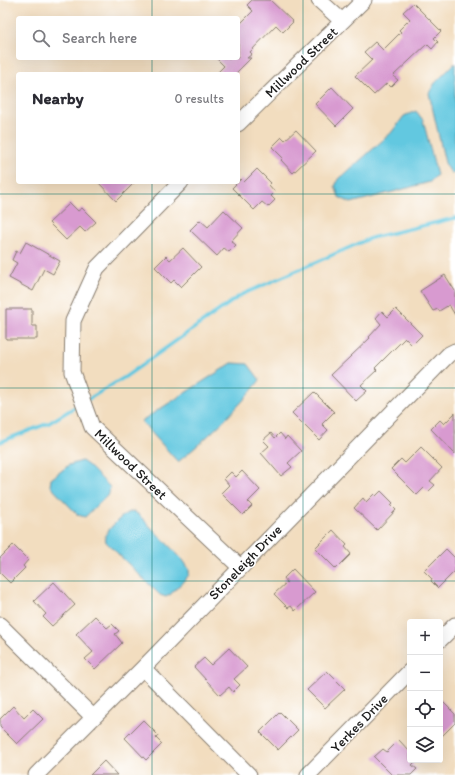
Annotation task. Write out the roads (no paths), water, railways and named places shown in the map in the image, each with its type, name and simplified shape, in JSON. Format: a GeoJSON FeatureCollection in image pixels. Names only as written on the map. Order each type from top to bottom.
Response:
{"type":"FeatureCollection","features":[{"type":"Feature","properties":{"kind":"street"},"geometry":{"type":"LineString","coordinates":[[319,0],[342,21]]}},
{"type":"Feature","properties":{"kind":"street","name":"Millwood Street"},"geometry":{"type":"LineString","coordinates":[[240,122],[364,0]]}},
{"type":"Feature","properties":{"kind":"street","name":"Millwood Street"},"geometry":{"type":"LineString","coordinates":[[179,184],[97,268],[72,322],[72,372],[92,427],[240,567]]}},
{"type":"Feature","properties":{"kind":"street","name":"Stoneleigh Drive"},"geometry":{"type":"LineString","coordinates":[[36,775],[143,668],[449,354],[455,351]]}},
{"type":"Feature","properties":{"kind":"street"},"geometry":{"type":"LineString","coordinates":[[0,625],[93,717]]}},
{"type":"Feature","properties":{"kind":"street"},"geometry":{"type":"LineString","coordinates":[[443,637],[455,625]]}},
{"type":"Feature","properties":{"kind":"street"},"geometry":{"type":"LineString","coordinates":[[143,668],[249,775]]}},
{"type":"Feature","properties":{"kind":"street","name":"Yerkes Drive"},"geometry":{"type":"LineString","coordinates":[[308,775],[407,674]]}},
{"type":"Feature","properties":{"kind":"water"},"geometry":{"type":"Polygon","coordinates":[[[455,63],[455,173],[451,173],[445,163],[429,93],[435,83],[455,63]]]}},
{"type":"Feature","properties":{"kind":"water"},"geometry":{"type":"Polygon","coordinates":[[[416,111],[423,120],[437,175],[430,182],[351,203],[339,197],[335,186],[339,179],[391,133],[404,116],[416,111]]]}},
{"type":"Feature","properties":{"kind":"water"},"geometry":{"type":"Polygon","coordinates":[[[232,363],[248,364],[260,380],[242,402],[200,444],[178,462],[141,421],[232,363]]]}},
{"type":"Feature","properties":{"kind":"water"},"geometry":{"type":"Polygon","coordinates":[[[82,461],[110,487],[109,494],[85,517],[78,515],[50,486],[51,479],[69,465],[82,461]]]}},
{"type":"Feature","properties":{"kind":"water"},"geometry":{"type":"Polygon","coordinates":[[[133,511],[139,515],[183,560],[189,569],[189,575],[171,594],[166,597],[160,595],[106,542],[105,536],[113,525],[125,515],[133,511]]]}},
{"type":"Feature","properties":{"kind":"waterway"},"geometry":{"type":"LineString","coordinates":[[87,400],[125,377],[241,295],[371,238],[455,218]]}},
{"type":"Feature","properties":{"kind":"waterway"},"geometry":{"type":"LineString","coordinates":[[0,442],[49,423],[80,404]]}}]}
